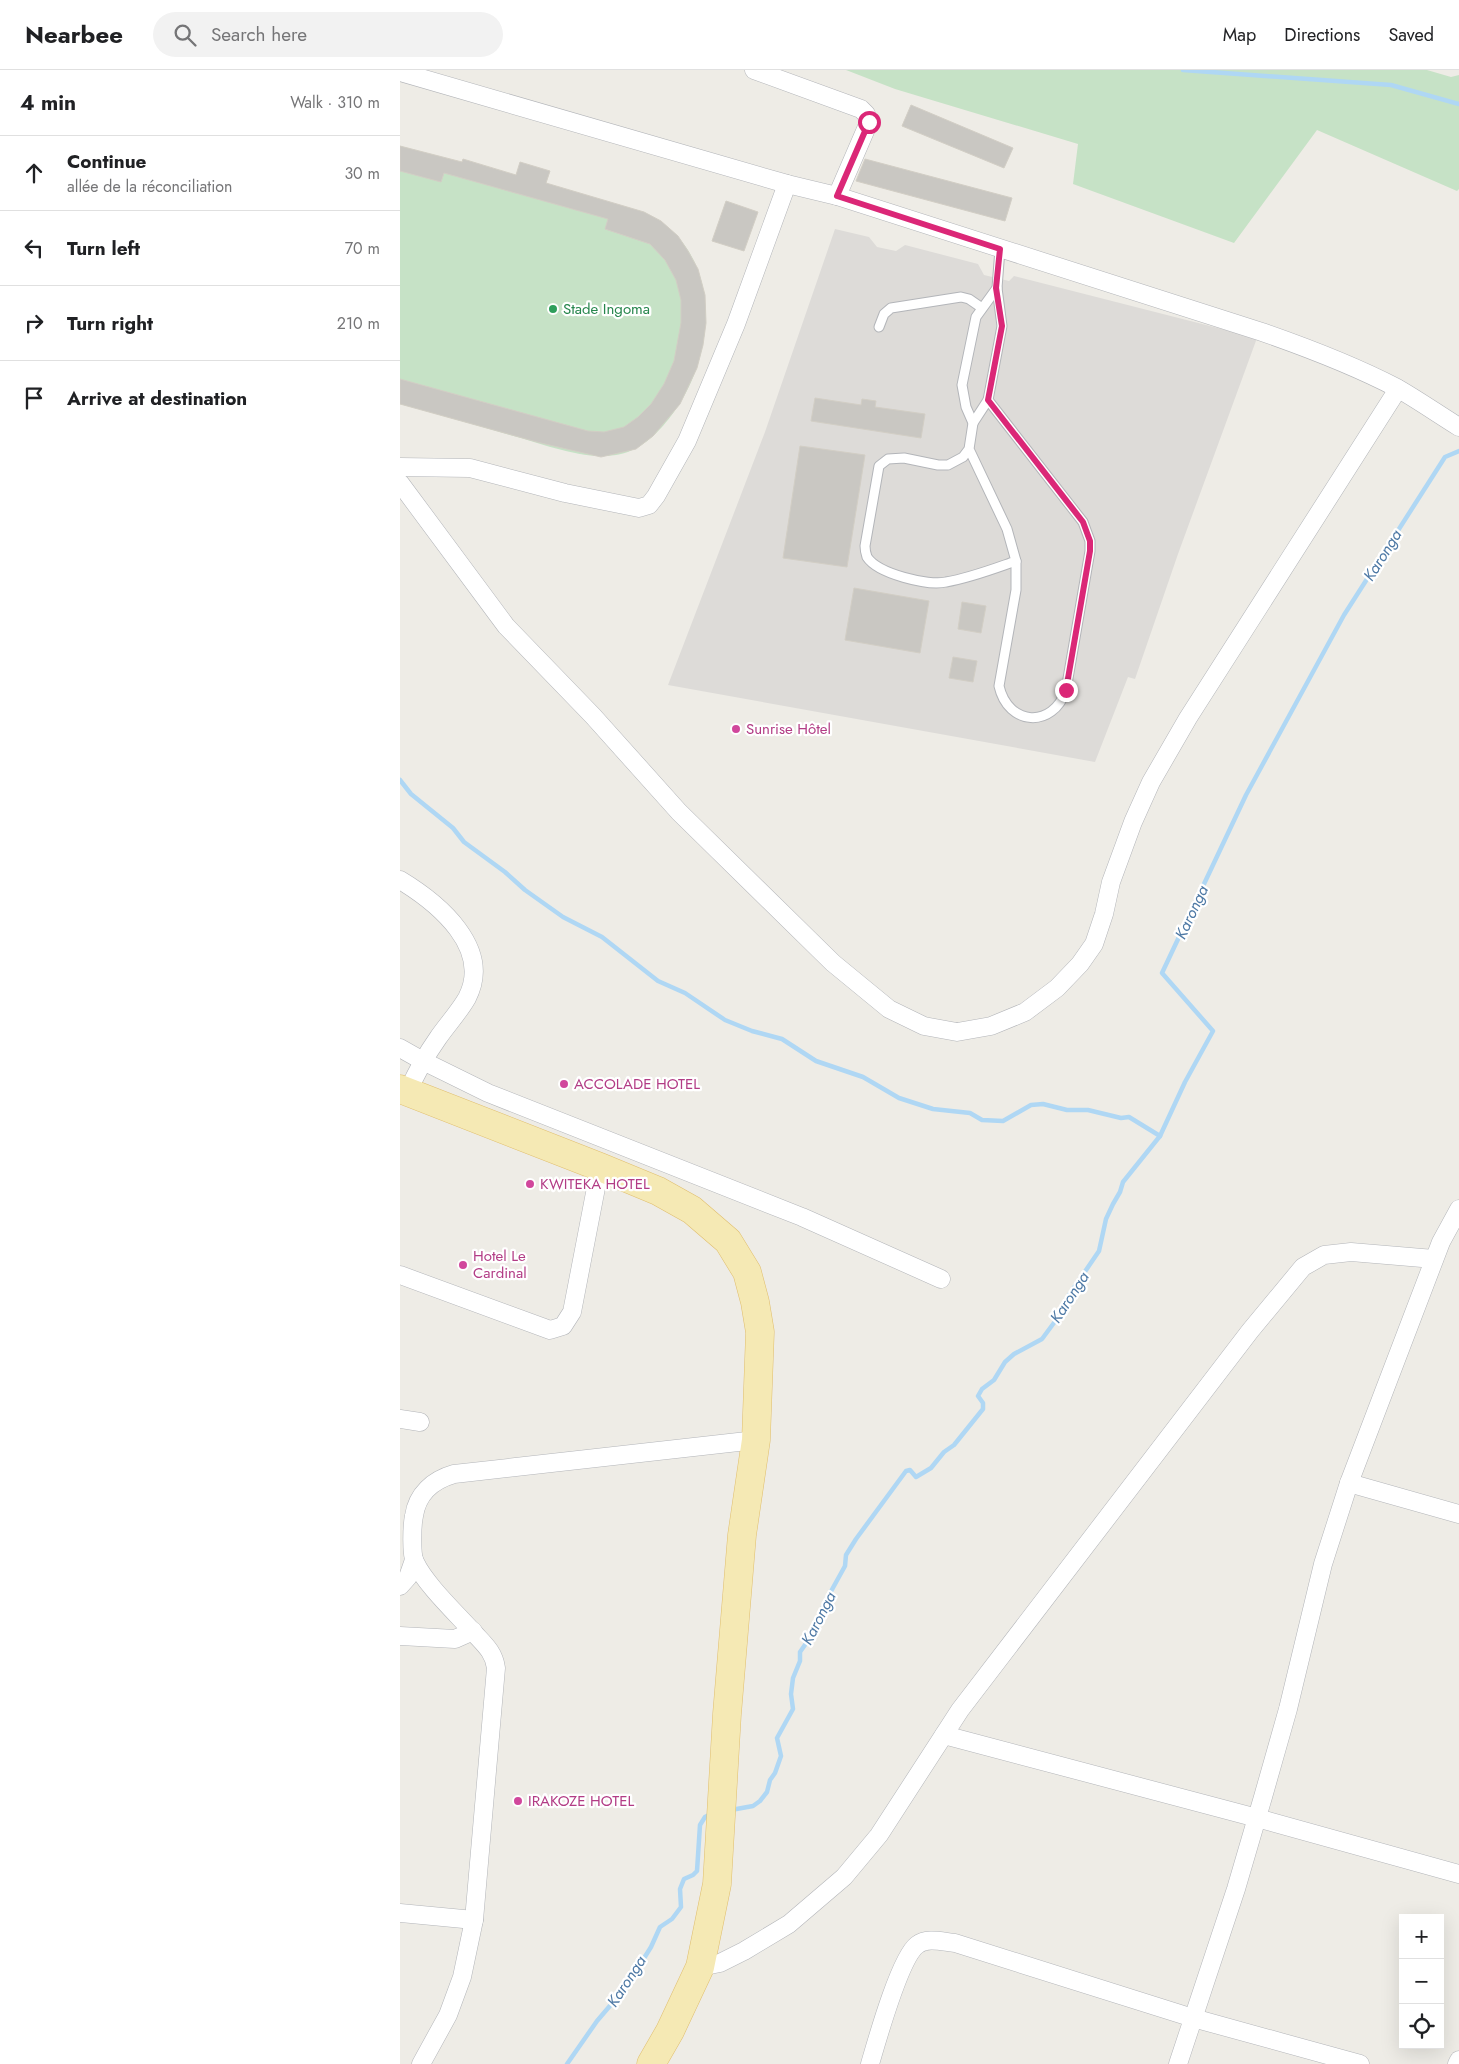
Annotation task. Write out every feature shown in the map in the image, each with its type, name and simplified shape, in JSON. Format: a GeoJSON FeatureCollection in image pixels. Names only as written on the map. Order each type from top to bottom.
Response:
{"type":"FeatureCollection","features":[{"type":"Feature","properties":{"kind":"main road"},"geometry":{"type":"LineString","coordinates":[[404,1091],[600,1167],[658,1191],[692,1210],[728,1241],[747,1272],[755,1302],[760,1332],[756,1440],[742,1535],[727,1714],[717,1884],[700,1967],[675,2023],[651,2064]]}},
{"type":"Feature","properties":{"kind":"street"},"geometry":{"type":"LineString","coordinates":[[754,70],[861,109],[866,114],[869,122],[837,196]]}},
{"type":"Feature","properties":{"kind":"street"},"geometry":{"type":"LineString","coordinates":[[400,72],[786,184],[837,196],[1278,337],[1358,369],[1398,389],[1459,427]]}},
{"type":"Feature","properties":{"kind":"street"},"geometry":{"type":"LineString","coordinates":[[400,466],[470,468],[590,499],[639,508],[649,504],[675,464],[704,403],[736,324],[786,184]]}},
{"type":"Feature","properties":{"kind":"street"},"geometry":{"type":"LineString","coordinates":[[400,483],[506,626],[593,716],[686,819],[833,963],[889,1009],[924,1026],[957,1032],[991,1026],[1025,1012],[1057,988],[1080,964],[1094,944],[1104,914],[1110,882],[1151,782],[1188,718],[1398,389]]}},
{"type":"Feature","properties":{"kind":"street"},"geometry":{"type":"LineString","coordinates":[[400,880],[432,903],[453,924],[472,951],[475,968],[473,984],[467,998],[404,1091]]}},
{"type":"Feature","properties":{"kind":"street"},"geometry":{"type":"LineString","coordinates":[[400,1048],[423,1062],[488,1092],[802,1216],[941,1279]]}},
{"type":"Feature","properties":{"kind":"street"},"geometry":{"type":"LineString","coordinates":[[400,1275],[550,1330],[563,1326],[572,1312],[600,1167]]}},
{"type":"Feature","properties":{"kind":"street"},"geometry":{"type":"LineString","coordinates":[[1178,2064],[1257,1818],[1288,1709],[1324,1564],[1349,1484],[1434,1259],[1449,1224],[1459,1209]]}},
{"type":"Feature","properties":{"kind":"street"},"geometry":{"type":"LineString","coordinates":[[700,1967],[720,1963],[789,1924],[844,1877],[879,1834],[960,1710],[1250,1331],[1303,1267],[1324,1255],[1351,1252],[1434,1259]]}},
{"type":"Feature","properties":{"kind":"street"},"geometry":{"type":"LineString","coordinates":[[400,1419],[420,1422]]}},
{"type":"Feature","properties":{"kind":"street"},"geometry":{"type":"LineString","coordinates":[[400,1586],[408,1577],[414,1560],[413,1527],[418,1502],[429,1487],[444,1477],[454,1474],[756,1440]]}},
{"type":"Feature","properties":{"kind":"street"},"geometry":{"type":"LineString","coordinates":[[1349,1484],[1459,1514]]}},
{"type":"Feature","properties":{"kind":"street"},"geometry":{"type":"LineString","coordinates":[[414,1560],[427,1580],[491,1651],[496,1668],[474,1920],[462,1977],[448,2015],[421,2064]]}},
{"type":"Feature","properties":{"kind":"street"},"geometry":{"type":"LineString","coordinates":[[400,1636],[455,1639],[473,1631]]}},
{"type":"Feature","properties":{"kind":"street"},"geometry":{"type":"LineString","coordinates":[[944,1735],[1459,1874]]}},
{"type":"Feature","properties":{"kind":"street"},"geometry":{"type":"LineString","coordinates":[[400,1913],[474,1920]]}},
{"type":"Feature","properties":{"kind":"street"},"geometry":{"type":"LineString","coordinates":[[870,2064],[899,1974],[916,1945],[926,1940],[955,1944],[1194,2018],[1360,2064]]}},
{"type":"Feature","properties":{"kind":"street"},"geometry":{"type":"LineString","coordinates":[[1457,2064],[1459,2060]]}},
{"type":"Feature","properties":{"kind":"lane"},"geometry":{"type":"LineString","coordinates":[[1000,249],[996,288],[1002,326],[988,400],[973,423],[968,449],[963,457],[948,465],[938,466],[904,458],[888,459],[879,466],[864,546],[867,557],[883,570],[931,582],[944,583],[1016,561]]}},
{"type":"Feature","properties":{"kind":"lane"},"geometry":{"type":"LineString","coordinates":[[973,423],[966,407],[962,385],[976,317],[996,288]]}},
{"type":"Feature","properties":{"kind":"lane"},"geometry":{"type":"LineString","coordinates":[[879,327],[884,314],[891,308],[961,297],[969,299],[982,308]]}},
{"type":"Feature","properties":{"kind":"lane"},"geometry":{"type":"LineString","coordinates":[[968,449],[1007,529],[1016,561],[1016,590],[999,686],[1001,697],[1006,705],[1017,714],[1028,718],[1038,718],[1056,709],[1063,700],[1066,690],[1090,551],[1090,541],[1083,522],[988,400]]}},
{"type":"Feature","properties":{"kind":"shaded area"},"geometry":{"type":"Polygon","coordinates":[[[835,229],[869,237],[877,247],[896,251],[905,245],[978,264],[984,275],[1009,281],[1014,276],[1257,338],[1178,554],[1135,679],[1128,677],[1095,762],[668,685],[765,432],[835,229]]]}},
{"type":"Feature","properties":{"kind":"green space"},"geometry":{"type":"Polygon","coordinates":[[[846,70],[1427,70],[1451,77],[1459,75],[1459,189],[1457,191],[1317,130],[1234,243],[1073,184],[1078,144],[895,89],[846,70]]]}},
{"type":"Feature","properties":{"kind":"green space","name":"Stade Ingoma"},"geometry":{"type":"Polygon","coordinates":[[[400,146],[644,212],[662,223],[678,237],[692,257],[701,279],[705,302],[705,326],[702,351],[684,396],[671,416],[655,434],[629,452],[607,456],[593,456],[565,451],[400,404],[400,146]]]}},
{"type":"Feature","properties":{"kind":"building"},"geometry":{"type":"Polygon","coordinates":[[[911,105],[1013,148],[1004,168],[902,126],[911,105]]]}},
{"type":"Feature","properties":{"kind":"building"},"geometry":{"type":"Polygon","coordinates":[[[400,146],[462,162],[463,159],[516,175],[520,162],[550,171],[546,183],[644,212],[661,221],[678,236],[698,269],[705,295],[706,323],[697,368],[680,404],[653,436],[636,449],[601,457],[537,442],[400,404],[400,379],[588,431],[604,432],[624,427],[651,404],[664,384],[674,361],[681,323],[681,300],[676,280],[665,260],[650,244],[605,229],[608,219],[444,173],[441,182],[400,171],[400,146]]]}},
{"type":"Feature","properties":{"kind":"building"},"geometry":{"type":"Polygon","coordinates":[[[865,159],[1012,198],[1005,221],[856,181],[865,159]]]}},
{"type":"Feature","properties":{"kind":"building"},"geometry":{"type":"Polygon","coordinates":[[[726,201],[758,212],[744,251],[712,241],[726,201]]]}},
{"type":"Feature","properties":{"kind":"building"},"geometry":{"type":"Polygon","coordinates":[[[815,398],[861,405],[862,399],[876,401],[875,407],[925,414],[921,438],[811,421],[815,398]]]}},
{"type":"Feature","properties":{"kind":"building"},"geometry":{"type":"Polygon","coordinates":[[[800,446],[865,455],[847,567],[783,558],[800,446]]]}},
{"type":"Feature","properties":{"kind":"building"},"geometry":{"type":"Polygon","coordinates":[[[854,588],[929,601],[920,653],[845,640],[854,588]]]}},
{"type":"Feature","properties":{"kind":"building"},"geometry":{"type":"Polygon","coordinates":[[[962,602],[986,606],[981,633],[958,629],[962,602]]]}},
{"type":"Feature","properties":{"kind":"building"},"geometry":{"type":"Polygon","coordinates":[[[953,657],[977,661],[973,682],[949,678],[953,657]]]}},
{"type":"Feature","properties":{"kind":"waterway"},"geometry":{"type":"LineString","coordinates":[[1183,70],[1391,85],[1459,104]]}},
{"type":"Feature","properties":{"kind":"waterway","name":"Karonga"},"geometry":{"type":"LineString","coordinates":[[731,1810],[753,1806],[767,1792],[770,1780],[775,1773],[781,1756],[777,1738],[793,1709],[791,1694],[793,1678],[800,1661],[800,1652],[814,1632],[824,1604],[845,1566],[846,1555],[856,1539],[906,1471],[910,1470],[916,1477],[931,1468],[944,1452],[954,1445],[983,1409],[983,1403],[978,1396],[982,1389],[994,1380],[1005,1362],[1014,1354],[1042,1339],[1059,1316],[1069,1295],[1099,1251],[1106,1219],[1123,1182],[1160,1136],[1185,1082],[1213,1031],[1162,973],[1246,795],[1344,615],[1445,457],[1459,451]]}},
{"type":"Feature","properties":{"kind":"waterway"},"geometry":{"type":"LineString","coordinates":[[400,780],[411,794],[453,828],[464,842],[505,872],[525,890],[563,917],[602,937],[658,981],[685,993],[725,1020],[752,1031],[782,1039],[816,1061],[863,1077],[899,1098],[933,1109],[970,1113],[982,1120],[1003,1121],[1031,1105],[1043,1104],[1067,1110],[1088,1110],[1121,1118],[1129,1117],[1160,1136]]}},
{"type":"Feature","properties":{"kind":"waterway","name":"Karonga"},"geometry":{"type":"LineString","coordinates":[[567,2064],[597,2021],[626,1987],[651,1947],[660,1927],[672,1919],[681,1907],[680,1889],[684,1879],[697,1871],[700,1825],[705,1817],[711,1814]]}},
{"type":"Feature","properties":{"kind":"place","name":"Stade Ingoma"},"geometry":{"type":"Point","coordinates":[553,309]}},
{"type":"Feature","properties":{"kind":"place","name":"Sunrise Hôtel"},"geometry":{"type":"Point","coordinates":[736,729]}},
{"type":"Feature","properties":{"kind":"place","name":"ACCOLADE HOTEL"},"geometry":{"type":"Point","coordinates":[564,1084]}},
{"type":"Feature","properties":{"kind":"place","name":"KWITEKA HOTEL"},"geometry":{"type":"Point","coordinates":[530,1184]}},
{"type":"Feature","properties":{"kind":"place","name":"Hotel Le Cardinal"},"geometry":{"type":"Point","coordinates":[463,1265]}},
{"type":"Feature","properties":{"kind":"place","name":"IRAKOZE HOTEL"},"geometry":{"type":"Point","coordinates":[518,1801]}},
{"type":"Feature","properties":{"kind":"route"},"geometry":{"type":"LineString","coordinates":[[869,122],[837,196],[1000,249],[996,288],[1002,326],[988,400],[1004,418],[1083,522],[1090,541],[1090,551],[1066,690]]}}]}
